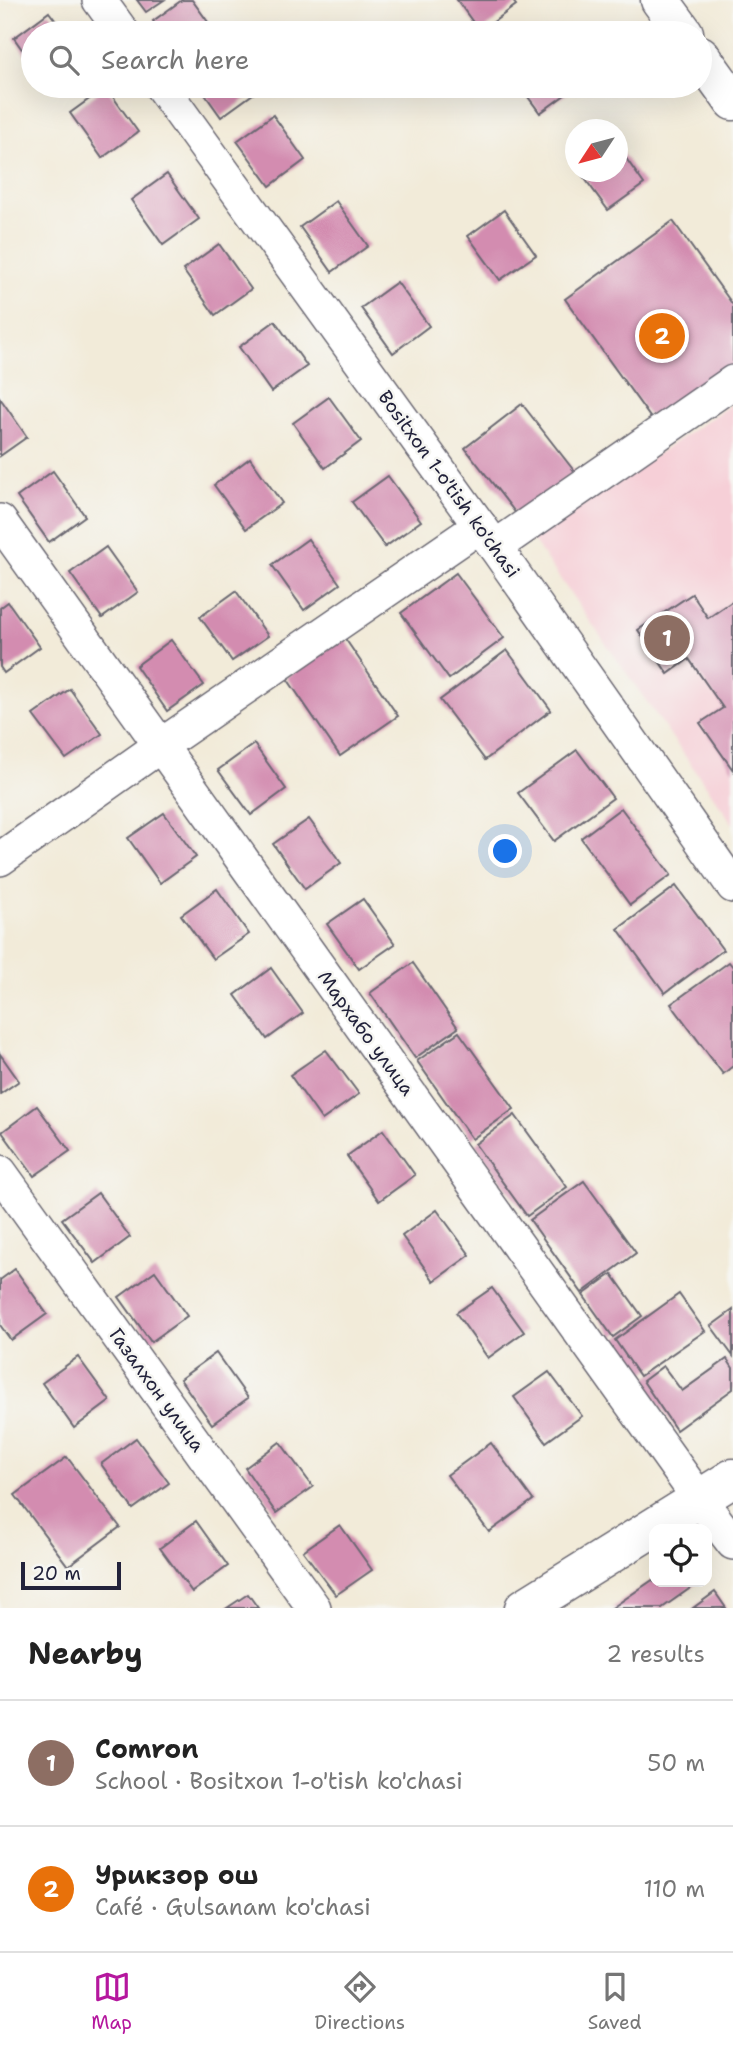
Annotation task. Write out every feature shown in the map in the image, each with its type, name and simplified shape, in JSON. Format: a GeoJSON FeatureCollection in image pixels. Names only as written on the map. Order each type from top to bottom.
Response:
{"type":"FeatureCollection","features":[{"type":"Feature","properties":{"kind":"street"},"geometry":{"type":"LineString","coordinates":[[99,0],[114,21]]}},
{"type":"Feature","properties":{"kind":"street"},"geometry":{"type":"LineString","coordinates":[[660,0],[675,21]]}},
{"type":"Feature","properties":{"kind":"street"},"geometry":{"type":"LineString","coordinates":[[712,72],[733,101]]}},
{"type":"Feature","properties":{"kind":"street","name":"Bositxon 1-o'tish ko'chasi"},"geometry":{"type":"LineString","coordinates":[[170,98],[488,537],[733,886]]}},
{"type":"Feature","properties":{"kind":"street"},"geometry":{"type":"LineString","coordinates":[[0,859],[160,746],[733,382]]}},
{"type":"Feature","properties":{"kind":"street","name":"Мархабо улица"},"geometry":{"type":"LineString","coordinates":[[0,522],[733,1543]]}},
{"type":"Feature","properties":{"kind":"street","name":"Газалхон улица"},"geometry":{"type":"LineString","coordinates":[[0,1172],[314,1608]]}},
{"type":"Feature","properties":{"kind":"street"},"geometry":{"type":"LineString","coordinates":[[524,1608],[733,1478]]}},
{"type":"Feature","properties":{"kind":"shaded area"},"geometry":{"type":"Polygon","coordinates":[[[733,403],[733,824],[532,539],[733,403]]]}},
{"type":"Feature","properties":{"kind":"building"},"geometry":{"type":"Polygon","coordinates":[[[137,0],[164,0],[146,12],[137,0]]]}},
{"type":"Feature","properties":{"kind":"building"},"geometry":{"type":"Polygon","coordinates":[[[182,0],[192,0],[207,21],[153,21],[182,0]]]}},
{"type":"Feature","properties":{"kind":"building"},"geometry":{"type":"Polygon","coordinates":[[[457,0],[512,0],[516,5],[495,21],[472,21],[457,0]]]}},
{"type":"Feature","properties":{"kind":"building"},"geometry":{"type":"Polygon","coordinates":[[[49,12],[56,21],[37,21],[49,12]]]}},
{"type":"Feature","properties":{"kind":"building"},"geometry":{"type":"Polygon","coordinates":[[[21,33],[21,48],[14,38],[21,33]]]}},
{"type":"Feature","properties":{"kind":"building"},"geometry":{"type":"Polygon","coordinates":[[[91,98],[114,98],[138,132],[102,158],[70,113],[91,98]]]}},
{"type":"Feature","properties":{"kind":"building"},"geometry":{"type":"Polygon","coordinates":[[[208,98],[247,98],[221,117],[208,98]]]}},
{"type":"Feature","properties":{"kind":"building"},"geometry":{"type":"Polygon","coordinates":[[[529,98],[561,98],[540,113],[529,98]]]}},
{"type":"Feature","properties":{"kind":"building"},"geometry":{"type":"Polygon","coordinates":[[[273,115],[305,160],[270,186],[237,141],[273,115]]]}},
{"type":"Feature","properties":{"kind":"building"},"geometry":{"type":"Polygon","coordinates":[[[628,161],[644,184],[608,210],[587,182],[628,182],[628,161]]]}},
{"type":"Feature","properties":{"kind":"building"},"geometry":{"type":"Polygon","coordinates":[[[167,174],[199,219],[163,245],[131,200],[167,174]]]}},
{"type":"Feature","properties":{"kind":"building"},"geometry":{"type":"Polygon","coordinates":[[[336,201],[368,246],[332,272],[300,227],[336,201]]]}},
{"type":"Feature","properties":{"kind":"building"},"geometry":{"type":"Polygon","coordinates":[[[504,210],[536,255],[500,280],[468,236],[504,210]]]}},
{"type":"Feature","properties":{"kind":"building"},"geometry":{"type":"Polygon","coordinates":[[[673,221],[733,305],[733,368],[655,424],[565,299],[673,221]]]}},
{"type":"Feature","properties":{"kind":"building"},"geometry":{"type":"Polygon","coordinates":[[[219,244],[251,289],[215,315],[183,270],[219,244]]]}},
{"type":"Feature","properties":{"kind":"building"},"geometry":{"type":"Polygon","coordinates":[[[397,282],[429,326],[393,353],[361,308],[397,282]]]}},
{"type":"Feature","properties":{"kind":"building"},"geometry":{"type":"Polygon","coordinates":[[[275,321],[307,366],[271,392],[239,347],[275,321]]]}},
{"type":"Feature","properties":{"kind":"building"},"geometry":{"type":"Polygon","coordinates":[[[329,397],[361,441],[325,468],[293,423],[329,397]]]}},
{"type":"Feature","properties":{"kind":"building"},"geometry":{"type":"Polygon","coordinates":[[[0,398],[27,437],[0,456],[0,398]]]}},
{"type":"Feature","properties":{"kind":"building"},"geometry":{"type":"Polygon","coordinates":[[[522,404],[575,472],[518,516],[465,448],[522,404]]]}},
{"type":"Feature","properties":{"kind":"building"},"geometry":{"type":"Polygon","coordinates":[[[250,458],[282,503],[246,529],[214,485],[250,458]]]}},
{"type":"Feature","properties":{"kind":"building"},"geometry":{"type":"Polygon","coordinates":[[[53,471],[85,516],[49,542],[17,497],[53,471]]]}},
{"type":"Feature","properties":{"kind":"building"},"geometry":{"type":"Polygon","coordinates":[[[388,476],[421,521],[385,547],[352,502],[388,476]]]}},
{"type":"Feature","properties":{"kind":"building"},"geometry":{"type":"Polygon","coordinates":[[[308,539],[340,584],[304,610],[272,565],[308,539]]]}},
{"type":"Feature","properties":{"kind":"building"},"geometry":{"type":"Polygon","coordinates":[[[106,547],[138,592],[102,618],[70,573],[106,547]]]}},
{"type":"Feature","properties":{"kind":"building"},"geometry":{"type":"Polygon","coordinates":[[[456,573],[504,638],[449,679],[401,613],[456,573]]]}},
{"type":"Feature","properties":{"kind":"building"},"geometry":{"type":"Polygon","coordinates":[[[236,591],[268,636],[232,661],[200,617],[236,591]]]}},
{"type":"Feature","properties":{"kind":"building"},"geometry":{"type":"Polygon","coordinates":[[[692,594],[708,618],[733,601],[733,770],[700,723],[723,708],[689,659],[668,674],[638,630],[692,594]]]}},
{"type":"Feature","properties":{"kind":"building"},"geometry":{"type":"Polygon","coordinates":[[[8,602],[40,647],[4,673],[0,667],[0,608],[8,602]]]}},
{"type":"Feature","properties":{"kind":"building"},"geometry":{"type":"Polygon","coordinates":[[[344,637],[398,716],[340,756],[286,677],[344,637]]]}},
{"type":"Feature","properties":{"kind":"building"},"geometry":{"type":"Polygon","coordinates":[[[171,640],[204,685],[167,711],[136,666],[171,640]]]}},
{"type":"Feature","properties":{"kind":"building"},"geometry":{"type":"Polygon","coordinates":[[[507,650],[551,710],[485,760],[440,700],[507,650]]]}},
{"type":"Feature","properties":{"kind":"building"},"geometry":{"type":"Polygon","coordinates":[[[70,689],[102,734],[66,759],[33,715],[70,689]]]}},
{"type":"Feature","properties":{"kind":"building"},"geometry":{"type":"Polygon","coordinates":[[[254,744],[286,789],[251,815],[218,770],[254,744]]]}},
{"type":"Feature","properties":{"kind":"building"},"geometry":{"type":"Polygon","coordinates":[[[577,750],[613,798],[554,841],[518,793],[577,750]]]}},
{"type":"Feature","properties":{"kind":"building"},"geometry":{"type":"Polygon","coordinates":[[[621,808],[671,875],[630,905],[581,838],[621,808]]]}},
{"type":"Feature","properties":{"kind":"building"},"geometry":{"type":"Polygon","coordinates":[[[164,813],[196,857],[160,883],[128,838],[164,813]]]}},
{"type":"Feature","properties":{"kind":"building"},"geometry":{"type":"Polygon","coordinates":[[[309,819],[341,863],[305,889],[273,844],[309,819]]]}},
{"type":"Feature","properties":{"kind":"building"},"geometry":{"type":"Polygon","coordinates":[[[676,886],[723,950],[665,993],[618,929],[676,886]]]}},
{"type":"Feature","properties":{"kind":"building"},"geometry":{"type":"Polygon","coordinates":[[[217,889],[249,934],[213,959],[181,915],[217,889]]]}},
{"type":"Feature","properties":{"kind":"building"},"geometry":{"type":"Polygon","coordinates":[[[363,899],[395,944],[359,969],[327,924],[363,899]]]}},
{"type":"Feature","properties":{"kind":"building"},"geometry":{"type":"Polygon","coordinates":[[[729,962],[733,967],[733,1066],[723,1074],[671,1004],[729,962]]]}},
{"type":"Feature","properties":{"kind":"building"},"geometry":{"type":"Polygon","coordinates":[[[413,963],[458,1028],[415,1058],[370,993],[413,963]]]}},
{"type":"Feature","properties":{"kind":"building"},"geometry":{"type":"Polygon","coordinates":[[[271,968],[303,1013],[267,1039],[235,995],[271,968]]]}},
{"type":"Feature","properties":{"kind":"building"},"geometry":{"type":"Polygon","coordinates":[[[459,1032],[514,1109],[472,1139],[417,1061],[459,1032]]]}},
{"type":"Feature","properties":{"kind":"building"},"geometry":{"type":"Polygon","coordinates":[[[326,1050],[359,1094],[322,1120],[290,1075],[326,1050]]]}},
{"type":"Feature","properties":{"kind":"building"},"geometry":{"type":"Polygon","coordinates":[[[0,1054],[19,1081],[0,1094],[0,1054]]]}},
{"type":"Feature","properties":{"kind":"building"},"geometry":{"type":"Polygon","coordinates":[[[37,1106],[70,1151],[34,1176],[2,1132],[37,1106]]]}},
{"type":"Feature","properties":{"kind":"building"},"geometry":{"type":"Polygon","coordinates":[[[515,1115],[567,1187],[527,1216],[475,1144],[515,1115]]]}},
{"type":"Feature","properties":{"kind":"building"},"geometry":{"type":"Polygon","coordinates":[[[383,1130],[415,1175],[379,1201],[347,1156],[383,1130]]]}},
{"type":"Feature","properties":{"kind":"building"},"geometry":{"type":"Polygon","coordinates":[[[584,1181],[636,1253],[582,1293],[530,1220],[584,1181]]]}},
{"type":"Feature","properties":{"kind":"building"},"geometry":{"type":"Polygon","coordinates":[[[98,1193],[130,1237],[95,1263],[62,1219],[98,1193]]]}},
{"type":"Feature","properties":{"kind":"building"},"geometry":{"type":"Polygon","coordinates":[[[437,1210],[470,1255],[434,1281],[402,1236],[437,1210]]]}},
{"type":"Feature","properties":{"kind":"building"},"geometry":{"type":"Polygon","coordinates":[[[15,1269],[47,1314],[11,1340],[0,1325],[0,1280],[15,1269]]]}},
{"type":"Feature","properties":{"kind":"building"},"geometry":{"type":"Polygon","coordinates":[[[155,1271],[187,1316],[151,1342],[119,1297],[155,1271]]]}},
{"type":"Feature","properties":{"kind":"building"},"geometry":{"type":"Polygon","coordinates":[[[612,1274],[642,1316],[613,1337],[583,1295],[612,1274]]]}},
{"type":"Feature","properties":{"kind":"building"},"geometry":{"type":"Polygon","coordinates":[[[492,1288],[524,1332],[488,1358],[456,1313],[492,1288]]]}},
{"type":"Feature","properties":{"kind":"building"},"geometry":{"type":"Polygon","coordinates":[[[679,1294],[705,1331],[640,1376],[615,1340],[679,1294]]]}},
{"type":"Feature","properties":{"kind":"building"},"geometry":{"type":"Polygon","coordinates":[[[733,1310],[733,1356],[711,1326],[733,1310]]]}},
{"type":"Feature","properties":{"kind":"building"},"geometry":{"type":"Polygon","coordinates":[[[216,1353],[248,1398],[212,1424],[180,1379],[216,1353]]]}},
{"type":"Feature","properties":{"kind":"building"},"geometry":{"type":"Polygon","coordinates":[[[78,1357],[110,1401],[74,1428],[42,1383],[78,1357]]]}},
{"type":"Feature","properties":{"kind":"building"},"geometry":{"type":"Polygon","coordinates":[[[727,1359],[733,1368],[733,1389],[676,1430],[643,1381],[663,1366],[682,1391],[727,1359]]]}},
{"type":"Feature","properties":{"kind":"building"},"geometry":{"type":"Polygon","coordinates":[[[549,1372],[582,1416],[546,1442],[514,1397],[549,1372]]]}},
{"type":"Feature","properties":{"kind":"building"},"geometry":{"type":"Polygon","coordinates":[[[136,1438],[169,1483],[133,1509],[101,1464],[136,1438]]]}},
{"type":"Feature","properties":{"kind":"building"},"geometry":{"type":"Polygon","coordinates":[[[280,1442],[313,1487],[276,1513],[245,1468],[280,1442]]]}},
{"type":"Feature","properties":{"kind":"building"},"geometry":{"type":"Polygon","coordinates":[[[491,1443],[533,1500],[489,1532],[447,1475],[491,1443]]]}},
{"type":"Feature","properties":{"kind":"building"},"geometry":{"type":"Polygon","coordinates":[[[67,1457],[120,1527],[68,1566],[15,1495],[67,1457]]]}},
{"type":"Feature","properties":{"kind":"building"},"geometry":{"type":"Polygon","coordinates":[[[196,1521],[228,1566],[192,1592],[160,1548],[196,1521]]]}},
{"type":"Feature","properties":{"kind":"building"},"geometry":{"type":"Polygon","coordinates":[[[340,1525],[372,1570],[336,1595],[303,1551],[340,1525]]]}},
{"type":"Feature","properties":{"kind":"building"},"geometry":{"type":"Polygon","coordinates":[[[649,1582],[649,1587],[692,1587],[662,1608],[612,1608],[649,1582]]]}},
{"type":"Feature","properties":{"kind":"building"},"geometry":{"type":"Polygon","coordinates":[[[715,1592],[726,1608],[693,1608],[715,1592]]]}},
{"type":"Feature","properties":{"kind":"building"},"geometry":{"type":"Polygon","coordinates":[[[248,1594],[258,1608],[227,1608],[248,1594]]]}},
{"type":"Feature","properties":{"kind":"place","name":"Урикзор ош"},"geometry":{"type":"Point","coordinates":[662,336]}},
{"type":"Feature","properties":{"kind":"place","name":"Сomron"},"geometry":{"type":"Point","coordinates":[667,638]}}]}
